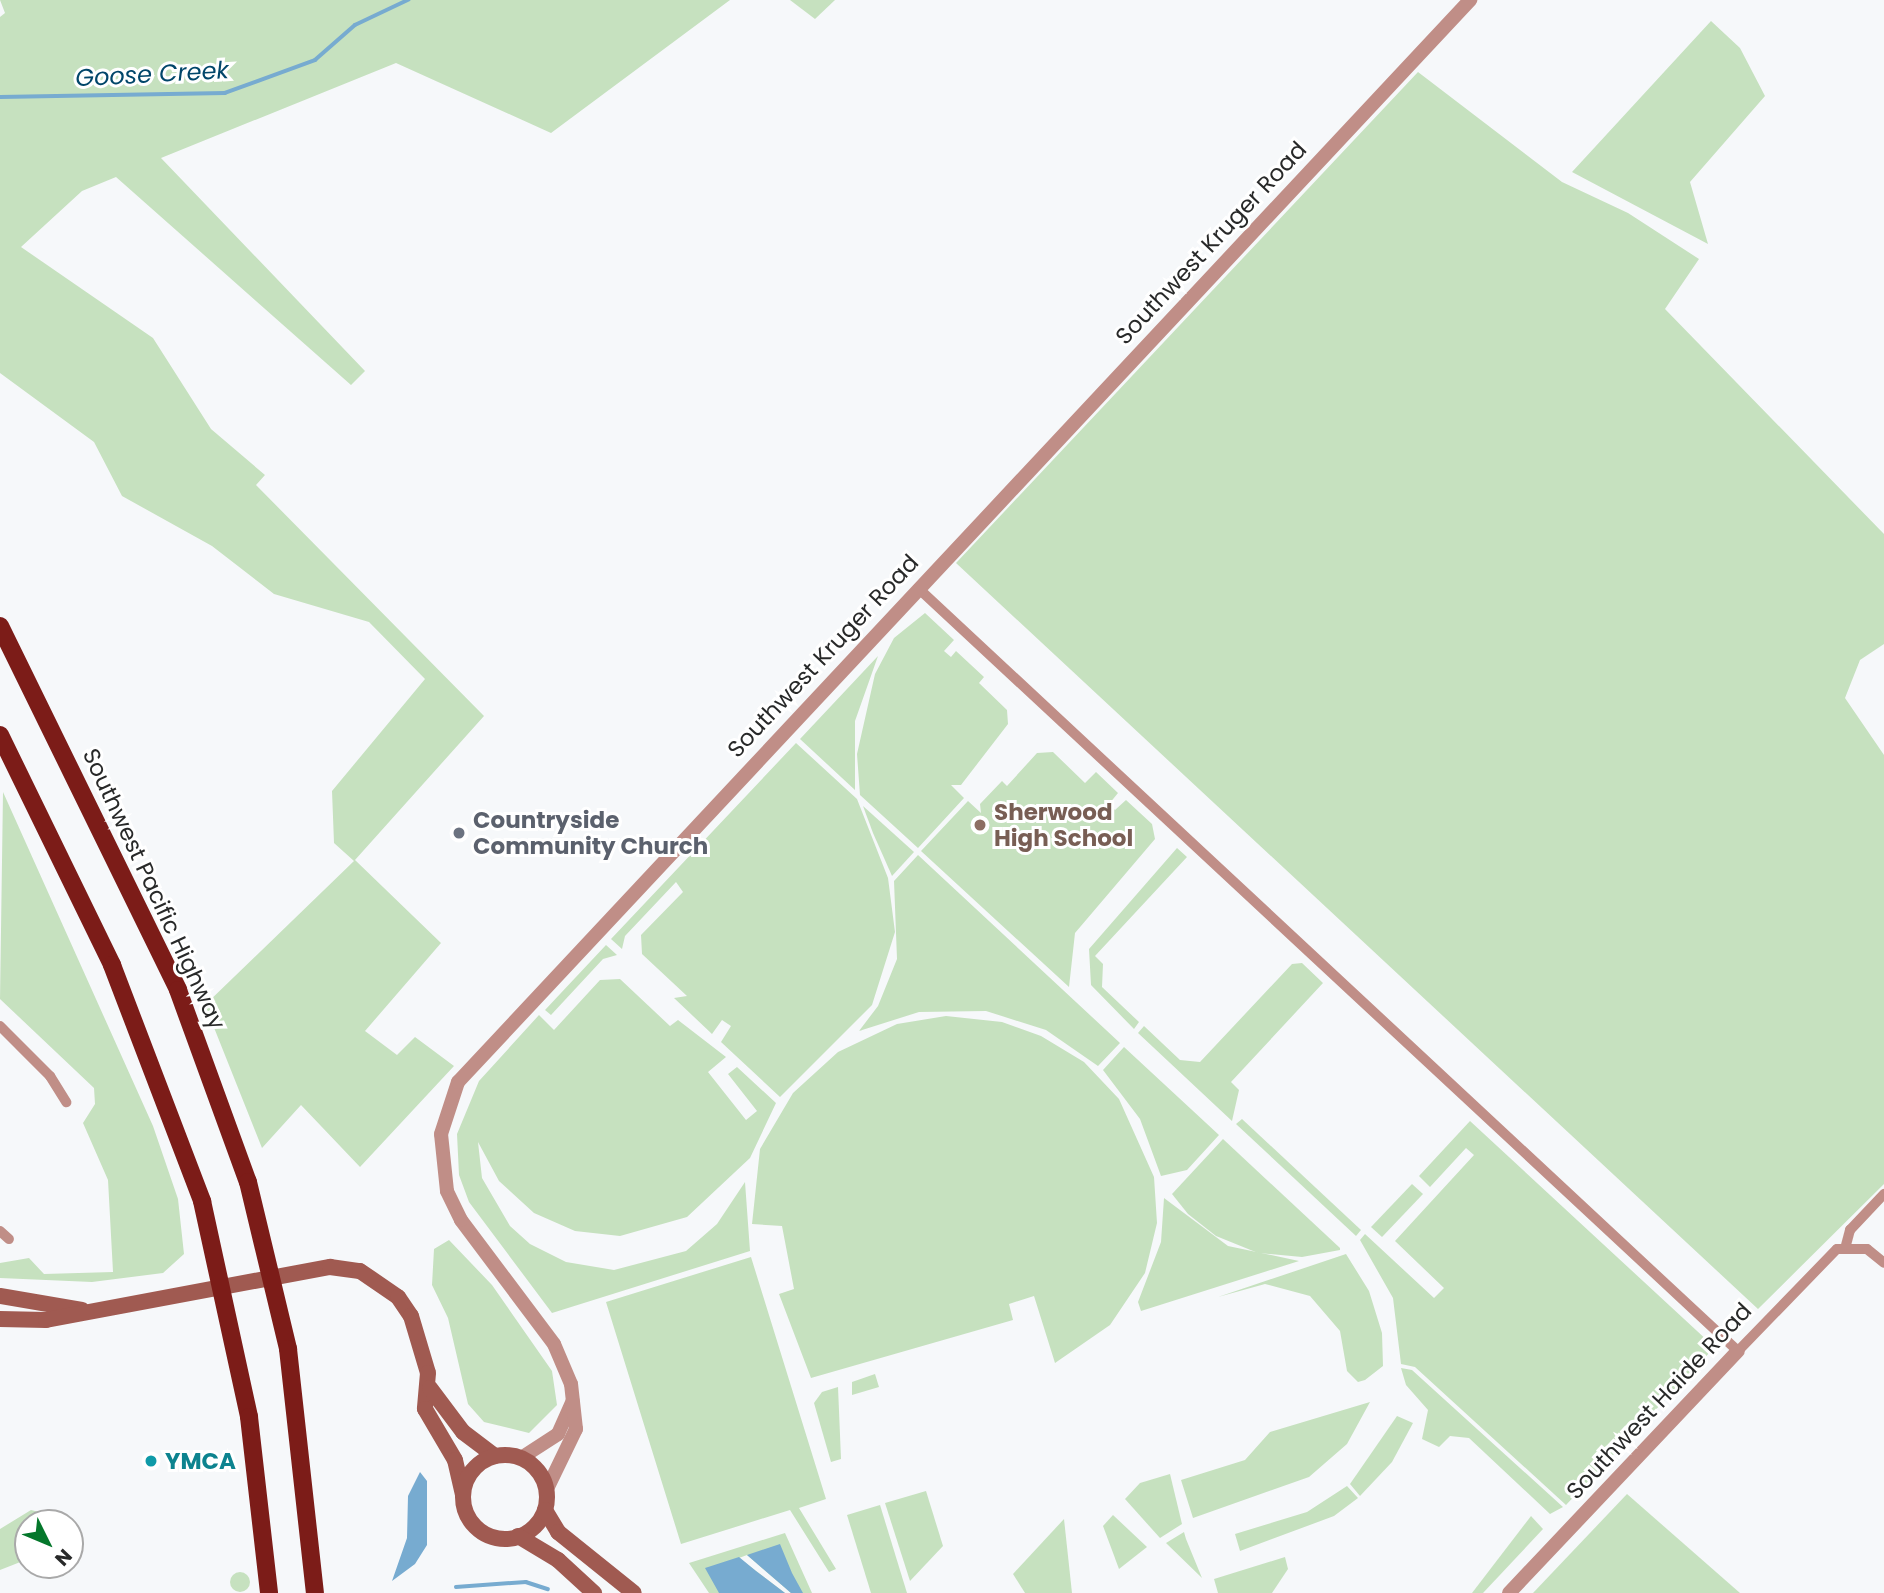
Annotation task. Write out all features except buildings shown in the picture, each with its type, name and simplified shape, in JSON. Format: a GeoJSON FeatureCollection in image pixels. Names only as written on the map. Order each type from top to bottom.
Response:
{"type":"FeatureCollection","features":[{"type":"Feature","properties":{"kind":"highway","name":"Southwest Pacific Highway"},"geometry":{"type":"LineString","coordinates":[[0,626],[178,990],[248,1182],[272,1278],[306,1472],[315,1593]]}},
{"type":"Feature","properties":{"kind":"highway"},"geometry":{"type":"LineString","coordinates":[[0,735],[145,1043],[192,1169],[224,1289],[258,1472],[269,1593]]}},
{"type":"Feature","properties":{"kind":"main road"},"geometry":{"type":"LineString","coordinates":[[0,1319],[46,1320],[84,1310],[224,1289],[330,1268],[375,1278],[411,1316],[430,1388],[463,1432],[495,1456],[521,1458],[542,1477],[546,1491],[544,1510],[558,1532],[634,1593]]}},
{"type":"Feature","properties":{"kind":"main road"},"geometry":{"type":"LineString","coordinates":[[0,1296],[84,1310]]}},
{"type":"Feature","properties":{"kind":"main road"},"geometry":{"type":"LineString","coordinates":[[430,1388],[425,1409],[455,1460],[463,1495],[477,1528],[490,1537],[518,1536],[558,1560],[594,1593]]}},
{"type":"Feature","properties":{"kind":"main road"},"geometry":{"type":"LineString","coordinates":[[463,1495],[472,1470],[495,1456]]}},
{"type":"Feature","properties":{"kind":"main road"},"geometry":{"type":"LineString","coordinates":[[518,1536],[544,1510]]}},
{"type":"Feature","properties":{"kind":"street","name":"Southwest Kruger Road"},"geometry":{"type":"LineString","coordinates":[[546,1491],[576,1429],[573,1401],[559,1351],[451,1201],[440,1149],[449,1100],[472,1064],[1470,0]]}},
{"type":"Feature","properties":{"kind":"street"},"geometry":{"type":"LineString","coordinates":[[918,588],[1738,1351]]}},
{"type":"Feature","properties":{"kind":"street"},"geometry":{"type":"LineString","coordinates":[[0,1026],[50,1076],[66,1102]]}},
{"type":"Feature","properties":{"kind":"street","name":"Southwest Haide Road"},"geometry":{"type":"LineString","coordinates":[[1509,1593],[1829,1254],[1846,1245],[1850,1230],[1884,1194]]}},
{"type":"Feature","properties":{"kind":"street"},"geometry":{"type":"LineString","coordinates":[[1846,1245],[1867,1249],[1884,1263]]}},
{"type":"Feature","properties":{"kind":"street"},"geometry":{"type":"LineString","coordinates":[[521,1458],[558,1434],[573,1401]]}},
{"type":"Feature","properties":{"kind":"green space"},"geometry":{"type":"Polygon","coordinates":[[[0,0],[730,0],[551,133],[396,63],[161,158],[365,371],[351,385],[116,177],[82,191],[21,247],[153,338],[211,429],[265,475],[256,485],[484,716],[355,860],[441,943],[365,1031],[397,1055],[415,1037],[454,1066],[360,1167],[301,1105],[262,1148],[205,1005],[354,861],[334,843],[332,791],[425,679],[369,622],[274,594],[212,546],[122,496],[94,442],[0,373],[0,17],[5,13],[0,0]]]}},
{"type":"Feature","properties":{"kind":"green space"},"geometry":{"type":"Polygon","coordinates":[[[790,0],[835,0],[815,19],[790,0]]]}},
{"type":"Feature","properties":{"kind":"green space"},"geometry":{"type":"Polygon","coordinates":[[[1711,21],[1740,48],[1765,96],[1690,182],[1708,244],[1572,172],[1711,21]]]}},
{"type":"Feature","properties":{"kind":"green space"},"geometry":{"type":"Polygon","coordinates":[[[1418,72],[1562,182],[1628,213],[1699,259],[1665,309],[1884,534],[1884,644],[1860,660],[1845,698],[1884,755],[1884,1184],[1758,1309],[956,563],[1418,72]]]}},
{"type":"Feature","properties":{"kind":"green space"},"geometry":{"type":"Polygon","coordinates":[[[925,613],[954,640],[944,651],[951,657],[956,651],[984,677],[979,683],[1007,710],[1008,724],[961,785],[951,785],[964,798],[918,848],[860,795],[857,754],[875,674],[894,638],[925,613]]]}},
{"type":"Feature","properties":{"kind":"green space"},"geometry":{"type":"Polygon","coordinates":[[[878,656],[855,721],[855,790],[800,739],[878,656]]]}},
{"type":"Feature","properties":{"kind":"green space"},"geometry":{"type":"Polygon","coordinates":[[[796,743],[857,799],[888,878],[895,932],[872,1005],[780,1097],[721,1042],[731,1026],[722,1020],[712,1034],[674,998],[687,996],[642,954],[641,935],[683,892],[676,882],[625,936],[622,949],[611,939],[796,743]]]}},
{"type":"Feature","properties":{"kind":"green space"},"geometry":{"type":"Polygon","coordinates":[[[1053,752],[1085,783],[1096,772],[1118,793],[1109,804],[1115,810],[1126,800],[1152,824],[1155,839],[1075,933],[1069,987],[921,851],[968,801],[981,813],[980,804],[1002,781],[1007,786],[1037,753],[1053,752]]]}},
{"type":"Feature","properties":{"kind":"green space"},"geometry":{"type":"Polygon","coordinates":[[[3,792],[153,1126],[178,1199],[184,1254],[163,1273],[92,1282],[0,1278],[0,1263],[29,1258],[44,1274],[113,1272],[108,1180],[83,1123],[95,1104],[94,1088],[0,999],[3,792]]]}},
{"type":"Feature","properties":{"kind":"green space"},"geometry":{"type":"Polygon","coordinates":[[[863,806],[914,852],[892,876],[873,833],[863,806]]]}},
{"type":"Feature","properties":{"kind":"green space"},"geometry":{"type":"Polygon","coordinates":[[[1177,848],[1187,857],[1095,956],[1103,964],[1102,987],[1139,1022],[1134,1029],[1091,985],[1089,949],[1177,848]]]}},
{"type":"Feature","properties":{"kind":"green space"},"geometry":{"type":"Polygon","coordinates":[[[918,855],[1120,1043],[1098,1066],[1046,1030],[986,1011],[919,1012],[859,1031],[878,1006],[897,959],[894,881],[918,855]]]}},
{"type":"Feature","properties":{"kind":"green space"},"geometry":{"type":"Polygon","coordinates":[[[606,945],[617,955],[603,959],[551,1015],[545,1010],[606,945]]]}},
{"type":"Feature","properties":{"kind":"green space"},"geometry":{"type":"Polygon","coordinates":[[[1302,963],[1323,983],[1231,1082],[1239,1090],[1232,1121],[1138,1033],[1144,1026],[1180,1060],[1200,1062],[1292,964],[1302,963]]]}},
{"type":"Feature","properties":{"kind":"green space"},"geometry":{"type":"Polygon","coordinates":[[[620,979],[670,1026],[678,1020],[726,1057],[708,1072],[746,1120],[757,1111],[728,1074],[737,1067],[776,1103],[750,1158],[687,1217],[620,1236],[575,1231],[534,1213],[499,1181],[478,1142],[482,1178],[510,1226],[530,1244],[566,1262],[614,1270],[686,1251],[717,1224],[745,1182],[750,1251],[552,1313],[469,1202],[459,1175],[457,1134],[479,1081],[539,1015],[554,1030],[600,980],[620,979]]]}},
{"type":"Feature","properties":{"kind":"green space"},"geometry":{"type":"Polygon","coordinates":[[[946,1016],[1002,1022],[1041,1036],[1084,1062],[1119,1099],[1154,1177],[1157,1223],[1145,1273],[1110,1325],[1055,1363],[1034,1296],[1009,1304],[1013,1320],[811,1378],[779,1294],[794,1289],[782,1226],[752,1224],[760,1149],[793,1093],[838,1052],[897,1024],[946,1016]]]}},
{"type":"Feature","properties":{"kind":"green space"},"geometry":{"type":"Polygon","coordinates":[[[1124,1047],[1219,1135],[1187,1170],[1161,1176],[1140,1119],[1103,1070],[1124,1047]]]}},
{"type":"Feature","properties":{"kind":"green space"},"geometry":{"type":"Polygon","coordinates":[[[1242,1119],[1361,1230],[1356,1236],[1236,1124],[1242,1119]]]}},
{"type":"Feature","properties":{"kind":"green space"},"geometry":{"type":"Polygon","coordinates":[[[1470,1121],[1710,1343],[1711,1351],[1566,1505],[1415,1367],[1401,1364],[1393,1298],[1360,1240],[1365,1234],[1434,1298],[1444,1288],[1395,1241],[1474,1155],[1466,1148],[1430,1187],[1419,1176],[1470,1121]]]}},
{"type":"Feature","properties":{"kind":"green space"},"geometry":{"type":"Polygon","coordinates":[[[1223,1139],[1340,1250],[1302,1257],[1258,1253],[1216,1236],[1188,1214],[1172,1194],[1223,1139]]]}},
{"type":"Feature","properties":{"kind":"green space"},"geometry":{"type":"Polygon","coordinates":[[[1412,1184],[1423,1194],[1382,1237],[1371,1227],[1412,1184]]]}},
{"type":"Feature","properties":{"kind":"green space"},"geometry":{"type":"Polygon","coordinates":[[[1164,1198],[1228,1246],[1299,1261],[1141,1311],[1138,1302],[1161,1242],[1164,1198]]]}},
{"type":"Feature","properties":{"kind":"green space"},"geometry":{"type":"Polygon","coordinates":[[[449,1240],[492,1285],[552,1371],[557,1405],[529,1433],[484,1422],[468,1404],[448,1318],[432,1285],[434,1249],[449,1240]]]}},
{"type":"Feature","properties":{"kind":"green space"},"geometry":{"type":"Polygon","coordinates":[[[1346,1254],[1369,1291],[1382,1333],[1383,1366],[1365,1380],[1358,1382],[1347,1371],[1340,1331],[1310,1296],[1265,1284],[1218,1297],[1346,1254]]]}},
{"type":"Feature","properties":{"kind":"green space"},"geometry":{"type":"Polygon","coordinates":[[[751,1257],[826,1499],[799,1508],[836,1569],[829,1572],[790,1510],[681,1544],[606,1302],[751,1257]]]}},
{"type":"Feature","properties":{"kind":"green space"},"geometry":{"type":"Polygon","coordinates":[[[1401,1368],[1412,1370],[1563,1507],[1550,1514],[1469,1438],[1450,1436],[1439,1447],[1422,1439],[1428,1410],[1406,1385],[1401,1368]]]}},
{"type":"Feature","properties":{"kind":"green space"},"geometry":{"type":"Polygon","coordinates":[[[875,1374],[879,1387],[852,1395],[852,1382],[875,1374]]]}},
{"type":"Feature","properties":{"kind":"green space"},"geometry":{"type":"Polygon","coordinates":[[[838,1387],[841,1459],[831,1462],[814,1403],[822,1392],[838,1387]]]}},
{"type":"Feature","properties":{"kind":"green space"},"geometry":{"type":"Polygon","coordinates":[[[1370,1402],[1347,1444],[1309,1477],[1193,1518],[1181,1480],[1245,1460],[1270,1432],[1370,1402]]]}},
{"type":"Feature","properties":{"kind":"green space"},"geometry":{"type":"Polygon","coordinates":[[[1397,1416],[1413,1423],[1392,1462],[1360,1496],[1350,1484],[1397,1416]]]}},
{"type":"Feature","properties":{"kind":"green space"},"geometry":{"type":"Polygon","coordinates":[[[1170,1474],[1182,1524],[1160,1538],[1125,1499],[1140,1483],[1170,1474]]]}},
{"type":"Feature","properties":{"kind":"green space"},"geometry":{"type":"Polygon","coordinates":[[[1347,1486],[1358,1498],[1334,1516],[1240,1551],[1235,1534],[1307,1512],[1347,1486]]]}},
{"type":"Feature","properties":{"kind":"green space"},"geometry":{"type":"Polygon","coordinates":[[[926,1491],[943,1546],[910,1581],[885,1503],[926,1491]]]}},
{"type":"Feature","properties":{"kind":"green space"},"geometry":{"type":"Polygon","coordinates":[[[1627,1494],[1740,1593],[1533,1593],[1627,1494]]]}},
{"type":"Feature","properties":{"kind":"green space"},"geometry":{"type":"Polygon","coordinates":[[[880,1505],[907,1593],[871,1593],[847,1515],[880,1505]]]}},
{"type":"Feature","properties":{"kind":"green space"},"geometry":{"type":"Polygon","coordinates":[[[1113,1515],[1147,1547],[1119,1569],[1103,1526],[1113,1515]]]}},
{"type":"Feature","properties":{"kind":"green space"},"geometry":{"type":"Polygon","coordinates":[[[1531,1516],[1543,1529],[1483,1593],[1472,1593],[1531,1516]]]}},
{"type":"Feature","properties":{"kind":"green space"},"geometry":{"type":"Polygon","coordinates":[[[1064,1519],[1072,1593],[1025,1593],[1013,1574],[1064,1519]]]}},
{"type":"Feature","properties":{"kind":"green space"},"geometry":{"type":"Polygon","coordinates":[[[14,1520],[14,1564],[0,1570],[0,1529],[14,1520]]]}},
{"type":"Feature","properties":{"kind":"green space"},"geometry":{"type":"Polygon","coordinates":[[[1184,1532],[1186,1539],[1202,1578],[1166,1543],[1184,1532]]]}},
{"type":"Feature","properties":{"kind":"green space"},"geometry":{"type":"Polygon","coordinates":[[[785,1533],[812,1593],[791,1593],[747,1555],[739,1558],[785,1593],[709,1593],[689,1563],[785,1533]]]}},
{"type":"Feature","properties":{"kind":"green space"},"geometry":{"type":"Polygon","coordinates":[[[1285,1557],[1288,1569],[1272,1593],[1218,1593],[1214,1579],[1285,1557]]]}},
{"type":"Feature","properties":{"kind":"green space"},"geometry":{"type":"Polygon","coordinates":[[[240,1572],[247,1575],[250,1582],[247,1589],[240,1592],[233,1589],[230,1582],[233,1575],[240,1572]]]}},
{"type":"Feature","properties":{"kind":"water"},"geometry":{"type":"Polygon","coordinates":[[[420,1472],[427,1481],[427,1545],[415,1564],[392,1581],[407,1538],[408,1496],[420,1472]]]}},
{"type":"Feature","properties":{"kind":"water"},"geometry":{"type":"Polygon","coordinates":[[[780,1544],[803,1593],[791,1593],[747,1555],[780,1544]]]}},
{"type":"Feature","properties":{"kind":"water"},"geometry":{"type":"Polygon","coordinates":[[[739,1557],[785,1593],[719,1593],[705,1568],[739,1557]]]}},
{"type":"Feature","properties":{"kind":"waterway","name":"Goose Creek"},"geometry":{"type":"LineString","coordinates":[[0,97],[225,93],[315,60],[355,25],[408,0]]}},
{"type":"Feature","properties":{"kind":"waterway"},"geometry":{"type":"LineString","coordinates":[[456,1587],[526,1582],[548,1589]]}},
{"type":"Feature","properties":{"kind":"place","name":"Sherwood High School"},"geometry":{"type":"Point","coordinates":[980,825]}},
{"type":"Feature","properties":{"kind":"place","name":"Countryside Community Church"},"geometry":{"type":"Point","coordinates":[459,833]}},
{"type":"Feature","properties":{"kind":"place","name":"YMCA"},"geometry":{"type":"Point","coordinates":[151,1461]}}]}
